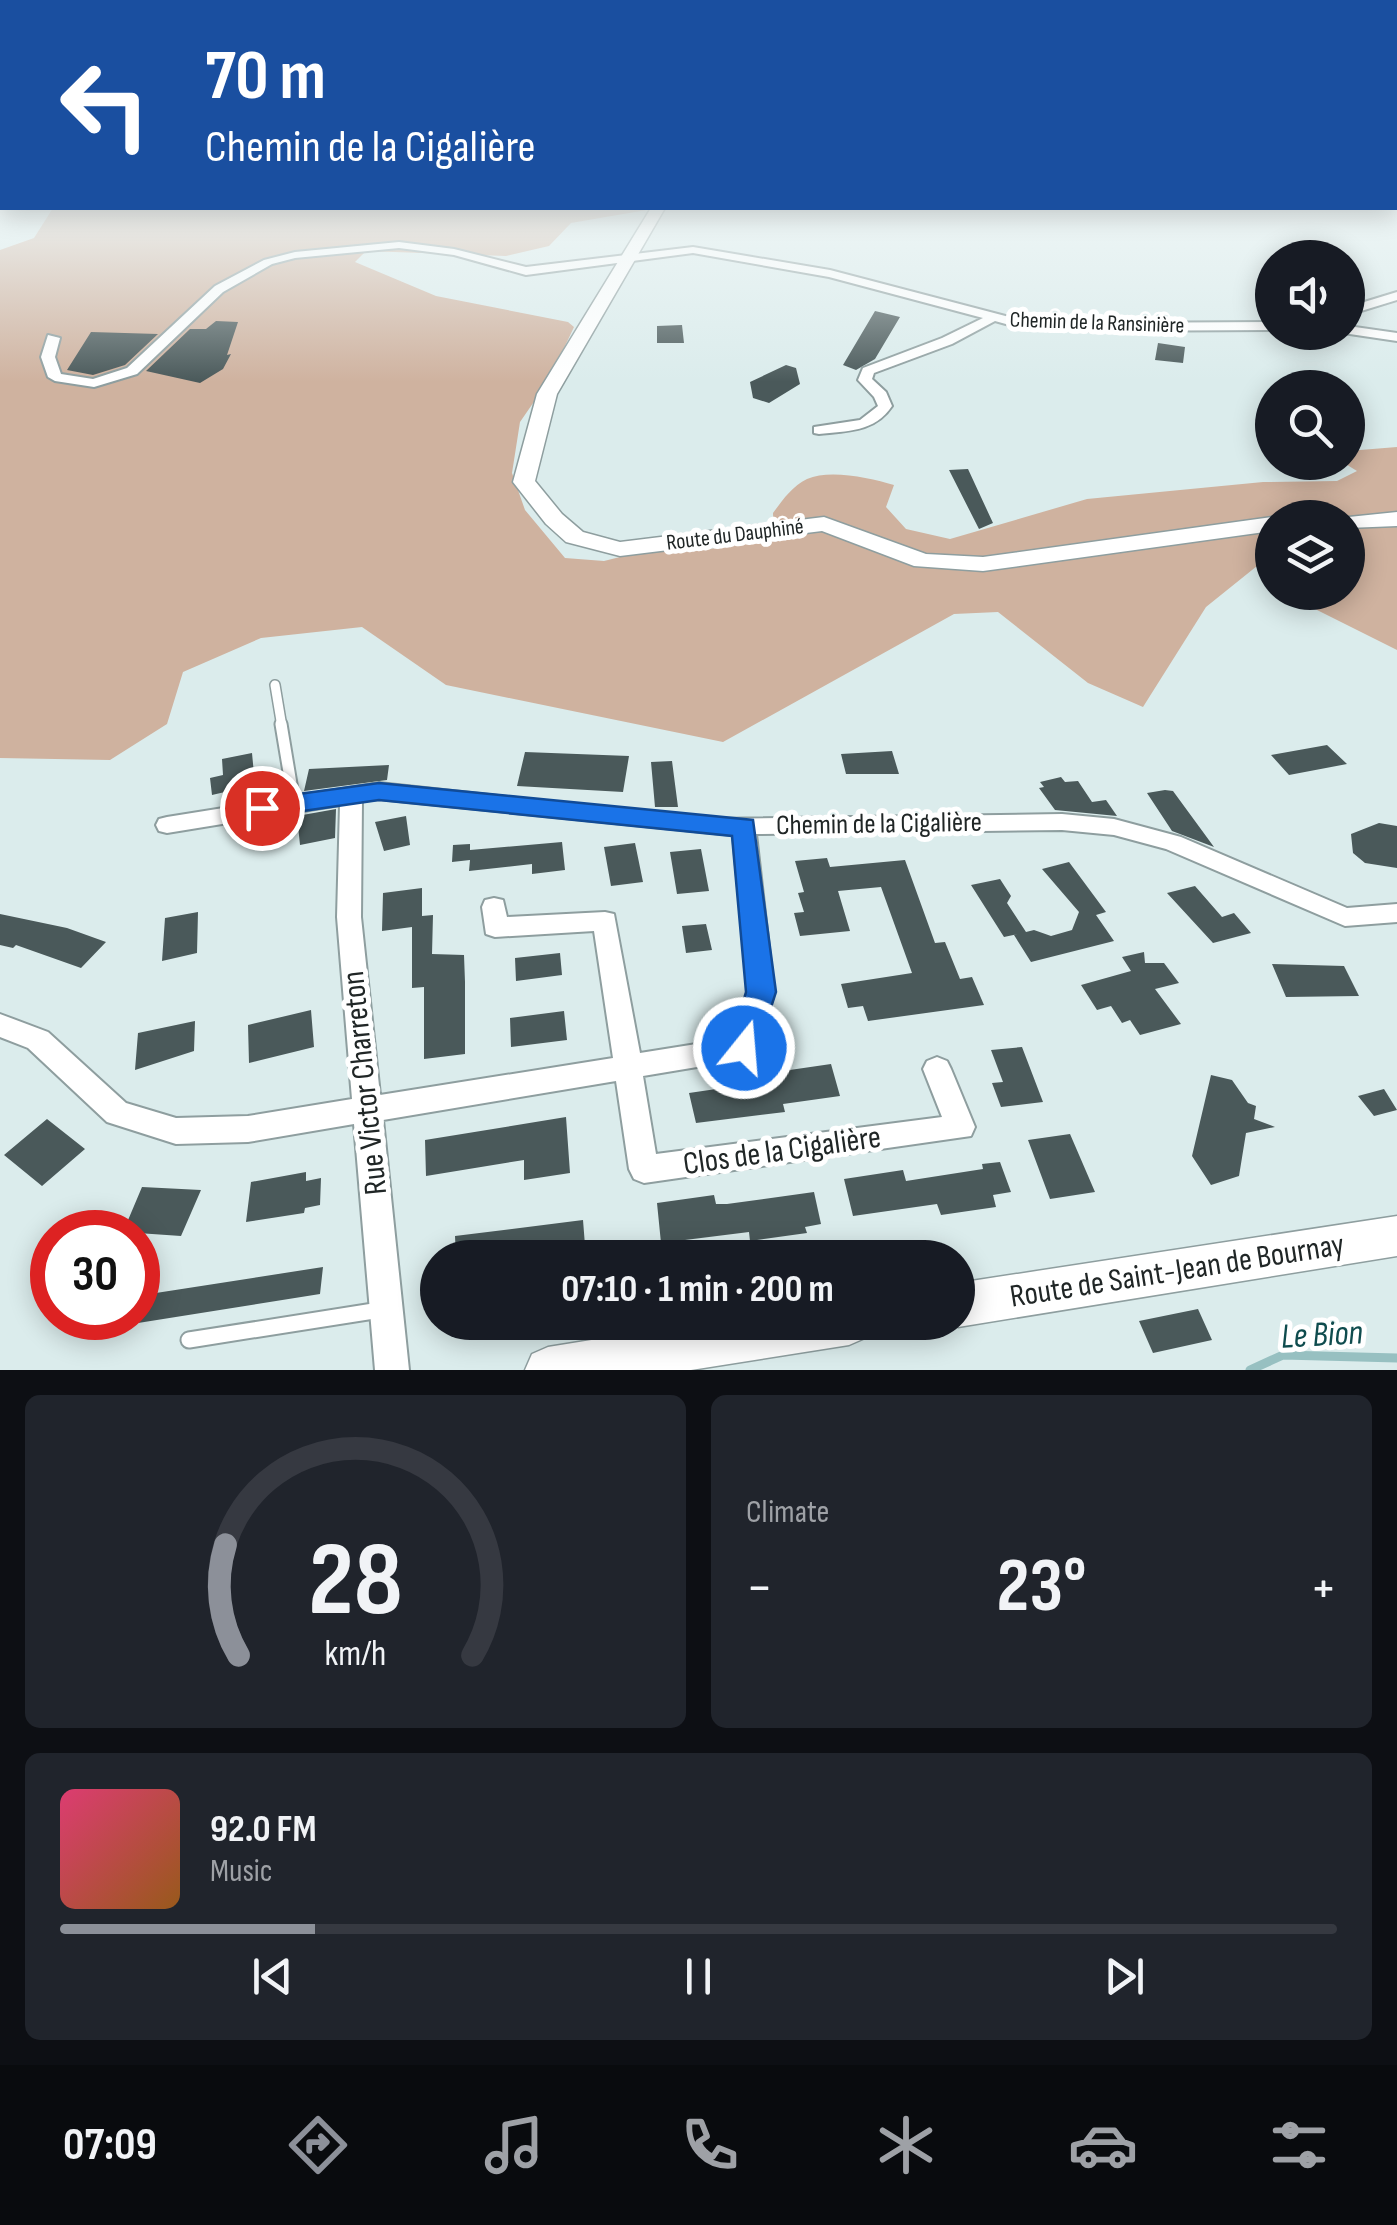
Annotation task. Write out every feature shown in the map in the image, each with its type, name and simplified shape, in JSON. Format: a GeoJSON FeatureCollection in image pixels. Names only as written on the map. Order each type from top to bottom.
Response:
{"type":"FeatureCollection","features":[{"type":"Feature","properties":{"kind":"street","name":"Chemin de la Ransinière"},"geometry":{"type":"LineString","coordinates":[[53,338],[48,356],[55,376],[94,383],[119,377],[142,364],[219,289],[268,262],[308,254]]}},
{"type":"Feature","properties":{"kind":"street","name":"Chemin de la Ransinière"},"geometry":{"type":"LineString","coordinates":[[447,254],[526,271],[643,254]]}},
{"type":"Feature","properties":{"kind":"street","name":"Chemin de la Ransinière"},"geometry":{"type":"LineString","coordinates":[[715,254],[830,274],[992,318],[1072,327],[1255,326]]}},
{"type":"Feature","properties":{"kind":"street","name":"Route du Dauphiné"},"geometry":{"type":"LineString","coordinates":[[630,255],[547,394],[524,482],[564,531],[592,548],[620,550],[824,524],[923,561],[984,564],[1255,526]]}},
{"type":"Feature","properties":{"kind":"street"},"geometry":{"type":"LineString","coordinates":[[1365,306],[1397,296]]}},
{"type":"Feature","properties":{"kind":"street"},"geometry":{"type":"LineString","coordinates":[[819,430],[867,423],[880,416],[885,406],[881,395],[865,380],[868,371],[947,341],[992,318]]}},
{"type":"Feature","properties":{"kind":"street"},"geometry":{"type":"LineString","coordinates":[[1365,332],[1397,337]]}},
{"type":"Feature","properties":{"kind":"street"},"geometry":{"type":"LineString","coordinates":[[1365,520],[1397,519]]}},
{"type":"Feature","properties":{"kind":"street","name":"Chemin de la Cigalière"},"geometry":{"type":"LineString","coordinates":[[167,825],[294,802],[379,792],[712,827],[1062,822],[1114,827],[1174,843],[1344,916],[1397,913]]}},
{"type":"Feature","properties":{"kind":"street","name":"Rue Victor Charreton"},"geometry":{"type":"LineString","coordinates":[[351,795],[348,917],[392,1370]]}},
{"type":"Feature","properties":{"kind":"street"},"geometry":{"type":"LineString","coordinates":[[0,1025],[38,1040],[118,1113],[176,1131],[248,1129],[744,1048],[761,992],[744,826]]}},
{"type":"Feature","properties":{"kind":"street","name":"Clos de la Cigalière"},"geometry":{"type":"LineString","coordinates":[[494,907],[495,927],[605,921],[644,1170],[961,1127],[937,1070]]}},
{"type":"Feature","properties":{"kind":"street","name":"Route de Saint-Jean de Bournay"},"geometry":{"type":"LineString","coordinates":[[975,1303],[1397,1236]]}},
{"type":"Feature","properties":{"kind":"street"},"geometry":{"type":"LineString","coordinates":[[548,1370],[736,1340]]}},
{"type":"Feature","properties":{"kind":"lane"},"geometry":{"type":"LineString","coordinates":[[274,685],[294,802]]}},
{"type":"Feature","properties":{"kind":"lane"},"geometry":{"type":"LineString","coordinates":[[189,1340],[386,1309]]}},
{"type":"Feature","properties":{"kind":"shaded area"},"geometry":{"type":"Polygon","coordinates":[[[0,254],[363,254],[355,262],[436,296],[568,322],[574,327],[549,380],[520,422],[512,473],[525,510],[565,558],[604,561],[644,551],[703,550],[774,539],[773,513],[797,486],[816,476],[850,476],[894,485],[886,507],[906,529],[950,539],[1087,499],[1263,482],[1365,480],[1365,450],[1397,447],[1397,650],[1317,610],[1365,610],[1365,500],[1255,500],[1255,568],[1206,607],[1143,707],[1088,683],[998,612],[954,614],[723,742],[446,685],[362,627],[261,638],[183,672],[167,724],[110,760],[0,758],[0,254]]]}},
{"type":"Feature","properties":{"kind":"shaded area"},"geometry":{"type":"Polygon","coordinates":[[[448,254],[515,254],[506,256],[448,254]]]}},
{"type":"Feature","properties":{"kind":"building"},"geometry":{"type":"Polygon","coordinates":[[[875,311],[900,317],[875,359],[856,370],[843,365],[875,311]]]}},
{"type":"Feature","properties":{"kind":"building"},"geometry":{"type":"Polygon","coordinates":[[[216,321],[238,322],[227,355],[231,354],[223,369],[200,383],[146,371],[190,329],[206,329],[216,321]]]}},
{"type":"Feature","properties":{"kind":"building"},"geometry":{"type":"Polygon","coordinates":[[[682,325],[684,343],[657,343],[657,326],[682,325]]]}},
{"type":"Feature","properties":{"kind":"building"},"geometry":{"type":"Polygon","coordinates":[[[91,332],[158,334],[125,365],[93,375],[67,370],[91,332]]]}},
{"type":"Feature","properties":{"kind":"building"},"geometry":{"type":"Polygon","coordinates":[[[1158,343],[1185,347],[1183,363],[1155,360],[1158,343]]]}},
{"type":"Feature","properties":{"kind":"building"},"geometry":{"type":"Polygon","coordinates":[[[786,365],[796,368],[800,384],[769,403],[753,398],[750,382],[786,365]]]}},
{"type":"Feature","properties":{"kind":"building"},"geometry":{"type":"Polygon","coordinates":[[[968,469],[993,523],[979,529],[949,470],[968,469]]]}},
{"type":"Feature","properties":{"kind":"building"},"geometry":{"type":"Polygon","coordinates":[[[1327,745],[1347,764],[1289,775],[1271,755],[1327,745]]]}},
{"type":"Feature","properties":{"kind":"building"},"geometry":{"type":"Polygon","coordinates":[[[892,751],[899,774],[846,774],[841,754],[892,751]]]}},
{"type":"Feature","properties":{"kind":"building"},"geometry":{"type":"Polygon","coordinates":[[[525,752],[629,756],[623,792],[517,786],[525,752]]]}},
{"type":"Feature","properties":{"kind":"building"},"geometry":{"type":"Polygon","coordinates":[[[252,753],[255,785],[212,795],[210,778],[223,775],[222,759],[252,753]]]}},
{"type":"Feature","properties":{"kind":"building"},"geometry":{"type":"Polygon","coordinates":[[[672,761],[678,807],[655,807],[651,762],[672,761]]]}},
{"type":"Feature","properties":{"kind":"building"},"geometry":{"type":"Polygon","coordinates":[[[389,765],[387,780],[304,791],[309,769],[389,765]]]}},
{"type":"Feature","properties":{"kind":"building"},"geometry":{"type":"Polygon","coordinates":[[[1061,777],[1065,782],[1078,781],[1092,802],[1106,800],[1117,816],[1055,810],[1039,788],[1044,787],[1040,782],[1061,777]]]}},
{"type":"Feature","properties":{"kind":"building"},"geometry":{"type":"Polygon","coordinates":[[[1173,791],[1214,847],[1172,831],[1147,793],[1173,791]]]}},
{"type":"Feature","properties":{"kind":"building"},"geometry":{"type":"Polygon","coordinates":[[[336,809],[335,838],[300,845],[297,816],[336,809]]]}},
{"type":"Feature","properties":{"kind":"building"},"geometry":{"type":"Polygon","coordinates":[[[406,816],[410,845],[384,851],[375,822],[406,816]]]}},
{"type":"Feature","properties":{"kind":"building"},"geometry":{"type":"Polygon","coordinates":[[[1379,823],[1397,826],[1397,868],[1365,863],[1353,853],[1351,834],[1379,823]]]}},
{"type":"Feature","properties":{"kind":"building"},"geometry":{"type":"Polygon","coordinates":[[[562,842],[565,870],[532,874],[532,864],[469,871],[470,860],[452,862],[453,845],[470,844],[470,850],[562,842]]]}},
{"type":"Feature","properties":{"kind":"building"},"geometry":{"type":"Polygon","coordinates":[[[635,843],[643,882],[611,886],[604,847],[635,843]]]}},
{"type":"Feature","properties":{"kind":"building"},"geometry":{"type":"Polygon","coordinates":[[[701,849],[709,891],[677,894],[670,852],[701,849]]]}},
{"type":"Feature","properties":{"kind":"building"},"geometry":{"type":"Polygon","coordinates":[[[827,858],[830,867],[905,860],[935,943],[945,942],[960,979],[972,977],[984,1005],[868,1021],[863,1006],[848,1008],[841,984],[912,973],[881,887],[838,891],[850,931],[800,936],[794,913],[804,912],[798,893],[804,892],[795,861],[827,858]]]}},
{"type":"Feature","properties":{"kind":"building"},"geometry":{"type":"Polygon","coordinates":[[[1069,862],[1106,912],[1096,915],[1114,941],[1031,962],[1014,935],[1018,934],[1004,937],[971,885],[1000,879],[1011,896],[1007,903],[1026,932],[1034,930],[1051,936],[1072,930],[1079,912],[1042,869],[1069,862]]]}},
{"type":"Feature","properties":{"kind":"building"},"geometry":{"type":"Polygon","coordinates":[[[1195,886],[1222,917],[1234,913],[1251,933],[1213,943],[1167,893],[1195,886]]]}},
{"type":"Feature","properties":{"kind":"building"},"geometry":{"type":"Polygon","coordinates":[[[422,888],[422,916],[433,915],[432,954],[464,955],[465,1054],[424,1059],[424,987],[412,988],[412,927],[382,931],[383,893],[422,888]]]}},
{"type":"Feature","properties":{"kind":"building"},"geometry":{"type":"Polygon","coordinates":[[[198,912],[197,953],[162,961],[165,918],[198,912]]]}},
{"type":"Feature","properties":{"kind":"building"},"geometry":{"type":"Polygon","coordinates":[[[0,914],[67,928],[106,942],[81,968],[16,945],[0,945],[0,914]]]}},
{"type":"Feature","properties":{"kind":"building"},"geometry":{"type":"Polygon","coordinates":[[[706,924],[712,950],[686,953],[682,926],[706,924]]]}},
{"type":"Feature","properties":{"kind":"building"},"geometry":{"type":"Polygon","coordinates":[[[1144,952],[1145,963],[1164,963],[1179,983],[1155,989],[1181,1024],[1140,1035],[1130,1020],[1122,1023],[1111,1006],[1097,1010],[1081,985],[1131,971],[1122,957],[1144,952]]]}},
{"type":"Feature","properties":{"kind":"building"},"geometry":{"type":"Polygon","coordinates":[[[560,953],[562,975],[516,981],[515,958],[560,953]]]}},
{"type":"Feature","properties":{"kind":"building"},"geometry":{"type":"Polygon","coordinates":[[[1272,964],[1344,966],[1359,996],[1286,997],[1272,964]]]}},
{"type":"Feature","properties":{"kind":"building"},"geometry":{"type":"Polygon","coordinates":[[[311,1010],[314,1047],[249,1063],[248,1025],[311,1010]]]}},
{"type":"Feature","properties":{"kind":"building"},"geometry":{"type":"Polygon","coordinates":[[[564,1011],[567,1040],[511,1047],[510,1018],[564,1011]]]}},
{"type":"Feature","properties":{"kind":"building"},"geometry":{"type":"Polygon","coordinates":[[[195,1021],[194,1051],[135,1070],[138,1033],[195,1021]]]}},
{"type":"Feature","properties":{"kind":"building"},"geometry":{"type":"Polygon","coordinates":[[[1022,1047],[1043,1102],[1001,1107],[992,1083],[1003,1082],[991,1050],[1022,1047]]]}},
{"type":"Feature","properties":{"kind":"building"},"geometry":{"type":"Polygon","coordinates":[[[831,1064],[840,1096],[783,1104],[785,1112],[696,1123],[689,1093],[778,1080],[776,1072],[831,1064]]]}},
{"type":"Feature","properties":{"kind":"building"},"geometry":{"type":"Polygon","coordinates":[[[1211,1075],[1232,1080],[1248,1103],[1256,1106],[1254,1119],[1275,1127],[1246,1133],[1239,1176],[1211,1185],[1192,1156],[1211,1075]]]}},
{"type":"Feature","properties":{"kind":"building"},"geometry":{"type":"Polygon","coordinates":[[[1384,1089],[1397,1110],[1374,1116],[1358,1096],[1384,1089]]]}},
{"type":"Feature","properties":{"kind":"building"},"geometry":{"type":"Polygon","coordinates":[[[566,1117],[570,1173],[524,1180],[524,1160],[426,1176],[425,1140],[566,1117]]]}},
{"type":"Feature","properties":{"kind":"building"},"geometry":{"type":"Polygon","coordinates":[[[47,1119],[85,1149],[42,1186],[4,1155],[47,1119]]]}},
{"type":"Feature","properties":{"kind":"building"},"geometry":{"type":"Polygon","coordinates":[[[1070,1134],[1095,1192],[1050,1199],[1028,1140],[1070,1134]]]}},
{"type":"Feature","properties":{"kind":"building"},"geometry":{"type":"Polygon","coordinates":[[[1000,1162],[1011,1192],[993,1195],[996,1207],[941,1215],[937,1204],[853,1216],[844,1179],[903,1170],[906,1181],[983,1169],[982,1164],[1000,1162]]]}},
{"type":"Feature","properties":{"kind":"building"},"geometry":{"type":"Polygon","coordinates":[[[306,1172],[306,1181],[321,1178],[320,1205],[305,1208],[304,1213],[246,1222],[251,1182],[306,1172]]]}},
{"type":"Feature","properties":{"kind":"building"},"geometry":{"type":"Polygon","coordinates":[[[142,1187],[201,1190],[181,1236],[160,1235],[160,1210],[132,1210],[142,1187]]]}},
{"type":"Feature","properties":{"kind":"building"},"geometry":{"type":"Polygon","coordinates":[[[814,1192],[821,1224],[805,1227],[807,1233],[757,1240],[750,1240],[749,1232],[661,1240],[657,1203],[714,1195],[716,1204],[814,1192]]]}},
{"type":"Feature","properties":{"kind":"building"},"geometry":{"type":"Polygon","coordinates":[[[583,1220],[585,1240],[455,1240],[455,1236],[583,1220]]]}},
{"type":"Feature","properties":{"kind":"building"},"geometry":{"type":"Polygon","coordinates":[[[323,1267],[320,1294],[160,1319],[160,1292],[323,1267]]]}},
{"type":"Feature","properties":{"kind":"building"},"geometry":{"type":"Polygon","coordinates":[[[1198,1309],[1212,1340],[1153,1353],[1139,1321],[1198,1309]]]}},
{"type":"Feature","properties":{"kind":"waterway","name":"Le Bion"},"geometry":{"type":"LineString","coordinates":[[1250,1370],[1283,1355],[1397,1358]]}},
{"type":"Feature","properties":{"kind":"route"},"geometry":{"type":"LineString","coordinates":[[262,808],[379,792],[712,827],[744,826],[761,992],[744,1048]]}}]}
